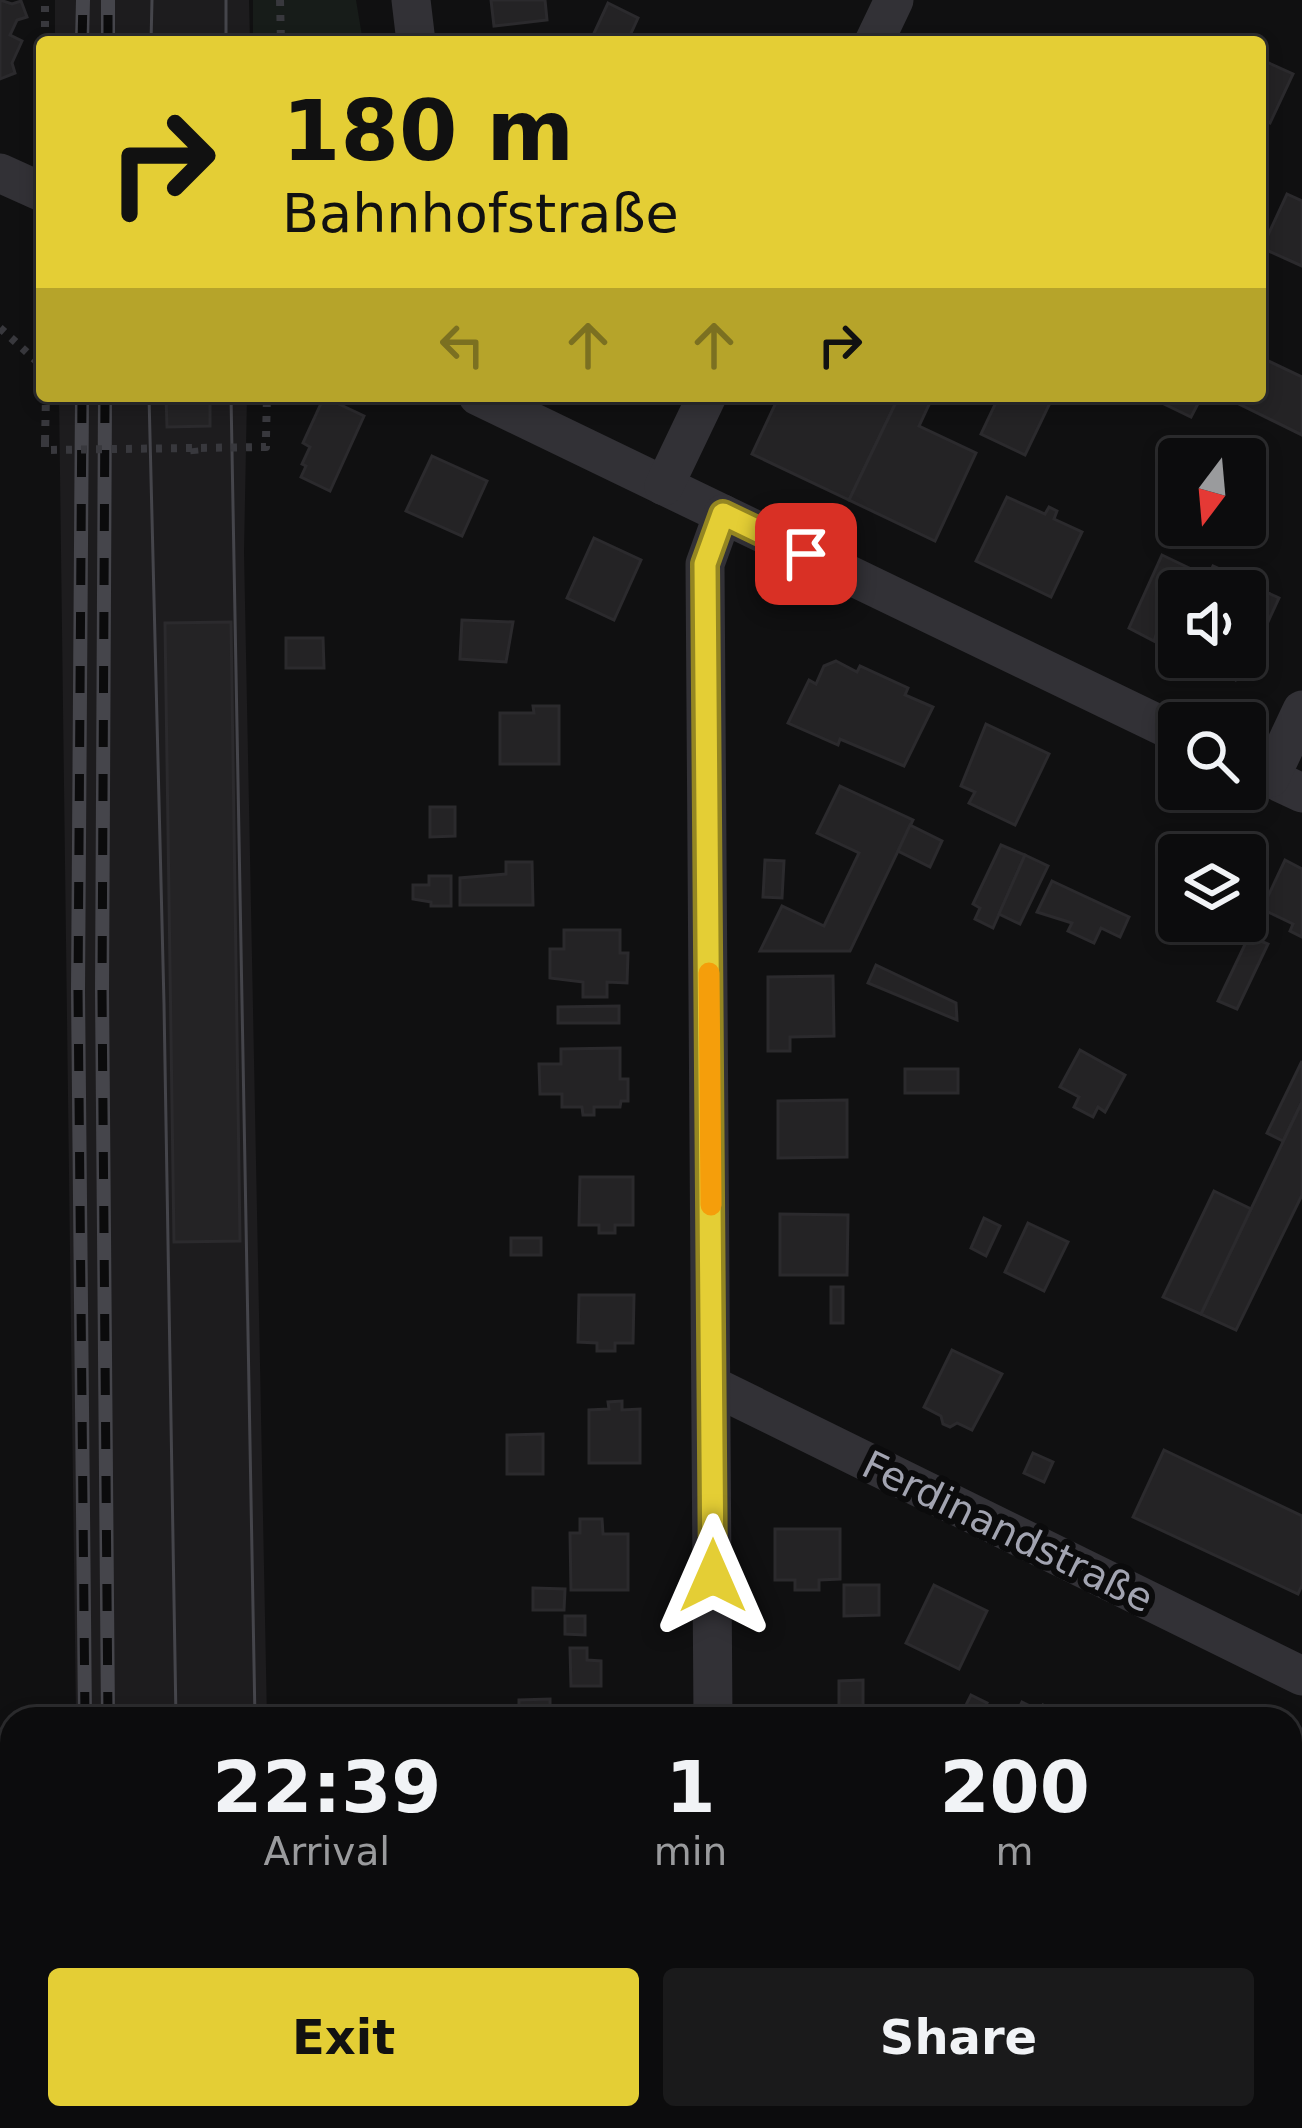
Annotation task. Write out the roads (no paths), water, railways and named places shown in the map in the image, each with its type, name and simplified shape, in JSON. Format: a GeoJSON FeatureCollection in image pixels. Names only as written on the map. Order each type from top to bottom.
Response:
{"type":"FeatureCollection","features":[{"type":"Feature","properties":{"kind":"street"},"geometry":{"type":"LineString","coordinates":[[411,0],[415,36]]}},
{"type":"Feature","properties":{"kind":"street"},"geometry":{"type":"LineString","coordinates":[[877,36],[894,0]]}},
{"type":"Feature","properties":{"kind":"street"},"geometry":{"type":"LineString","coordinates":[[490,402],[1158,724]]}},
{"type":"Feature","properties":{"kind":"street"},"geometry":{"type":"LineString","coordinates":[[664,486],[704,402]]}},
{"type":"Feature","properties":{"kind":"street"},"geometry":{"type":"LineString","coordinates":[[713,1707],[705,564],[723,514]]}},
{"type":"Feature","properties":{"kind":"street"},"geometry":{"type":"LineString","coordinates":[[1272,779],[1302,710]]}},
{"type":"Feature","properties":{"kind":"street","name":"Ferdinandstraße"},"geometry":{"type":"LineString","coordinates":[[713,1386],[1302,1676]]}},
{"type":"Feature","properties":{"kind":"tram line"},"geometry":{"type":"LineString","coordinates":[[151,36],[152,0]]}},
{"type":"Feature","properties":{"kind":"tram line"},"geometry":{"type":"LineString","coordinates":[[226,0],[226,36]]}},
{"type":"Feature","properties":{"kind":"tram line"},"geometry":{"type":"LineString","coordinates":[[149,402],[176,1707]]}},
{"type":"Feature","properties":{"kind":"tram line"},"geometry":{"type":"LineString","coordinates":[[231,402],[255,1707]]}},
{"type":"Feature","properties":{"kind":"railway"},"geometry":{"type":"LineString","coordinates":[[82,36],[83,0]]}},
{"type":"Feature","properties":{"kind":"railway"},"geometry":{"type":"LineString","coordinates":[[108,0],[108,36]]}},
{"type":"Feature","properties":{"kind":"railway"},"geometry":{"type":"LineString","coordinates":[[82,402],[78,991],[85,1707]]}},
{"type":"Feature","properties":{"kind":"railway"},"geometry":{"type":"LineString","coordinates":[[105,402],[102,991],[108,1707]]}}]}
